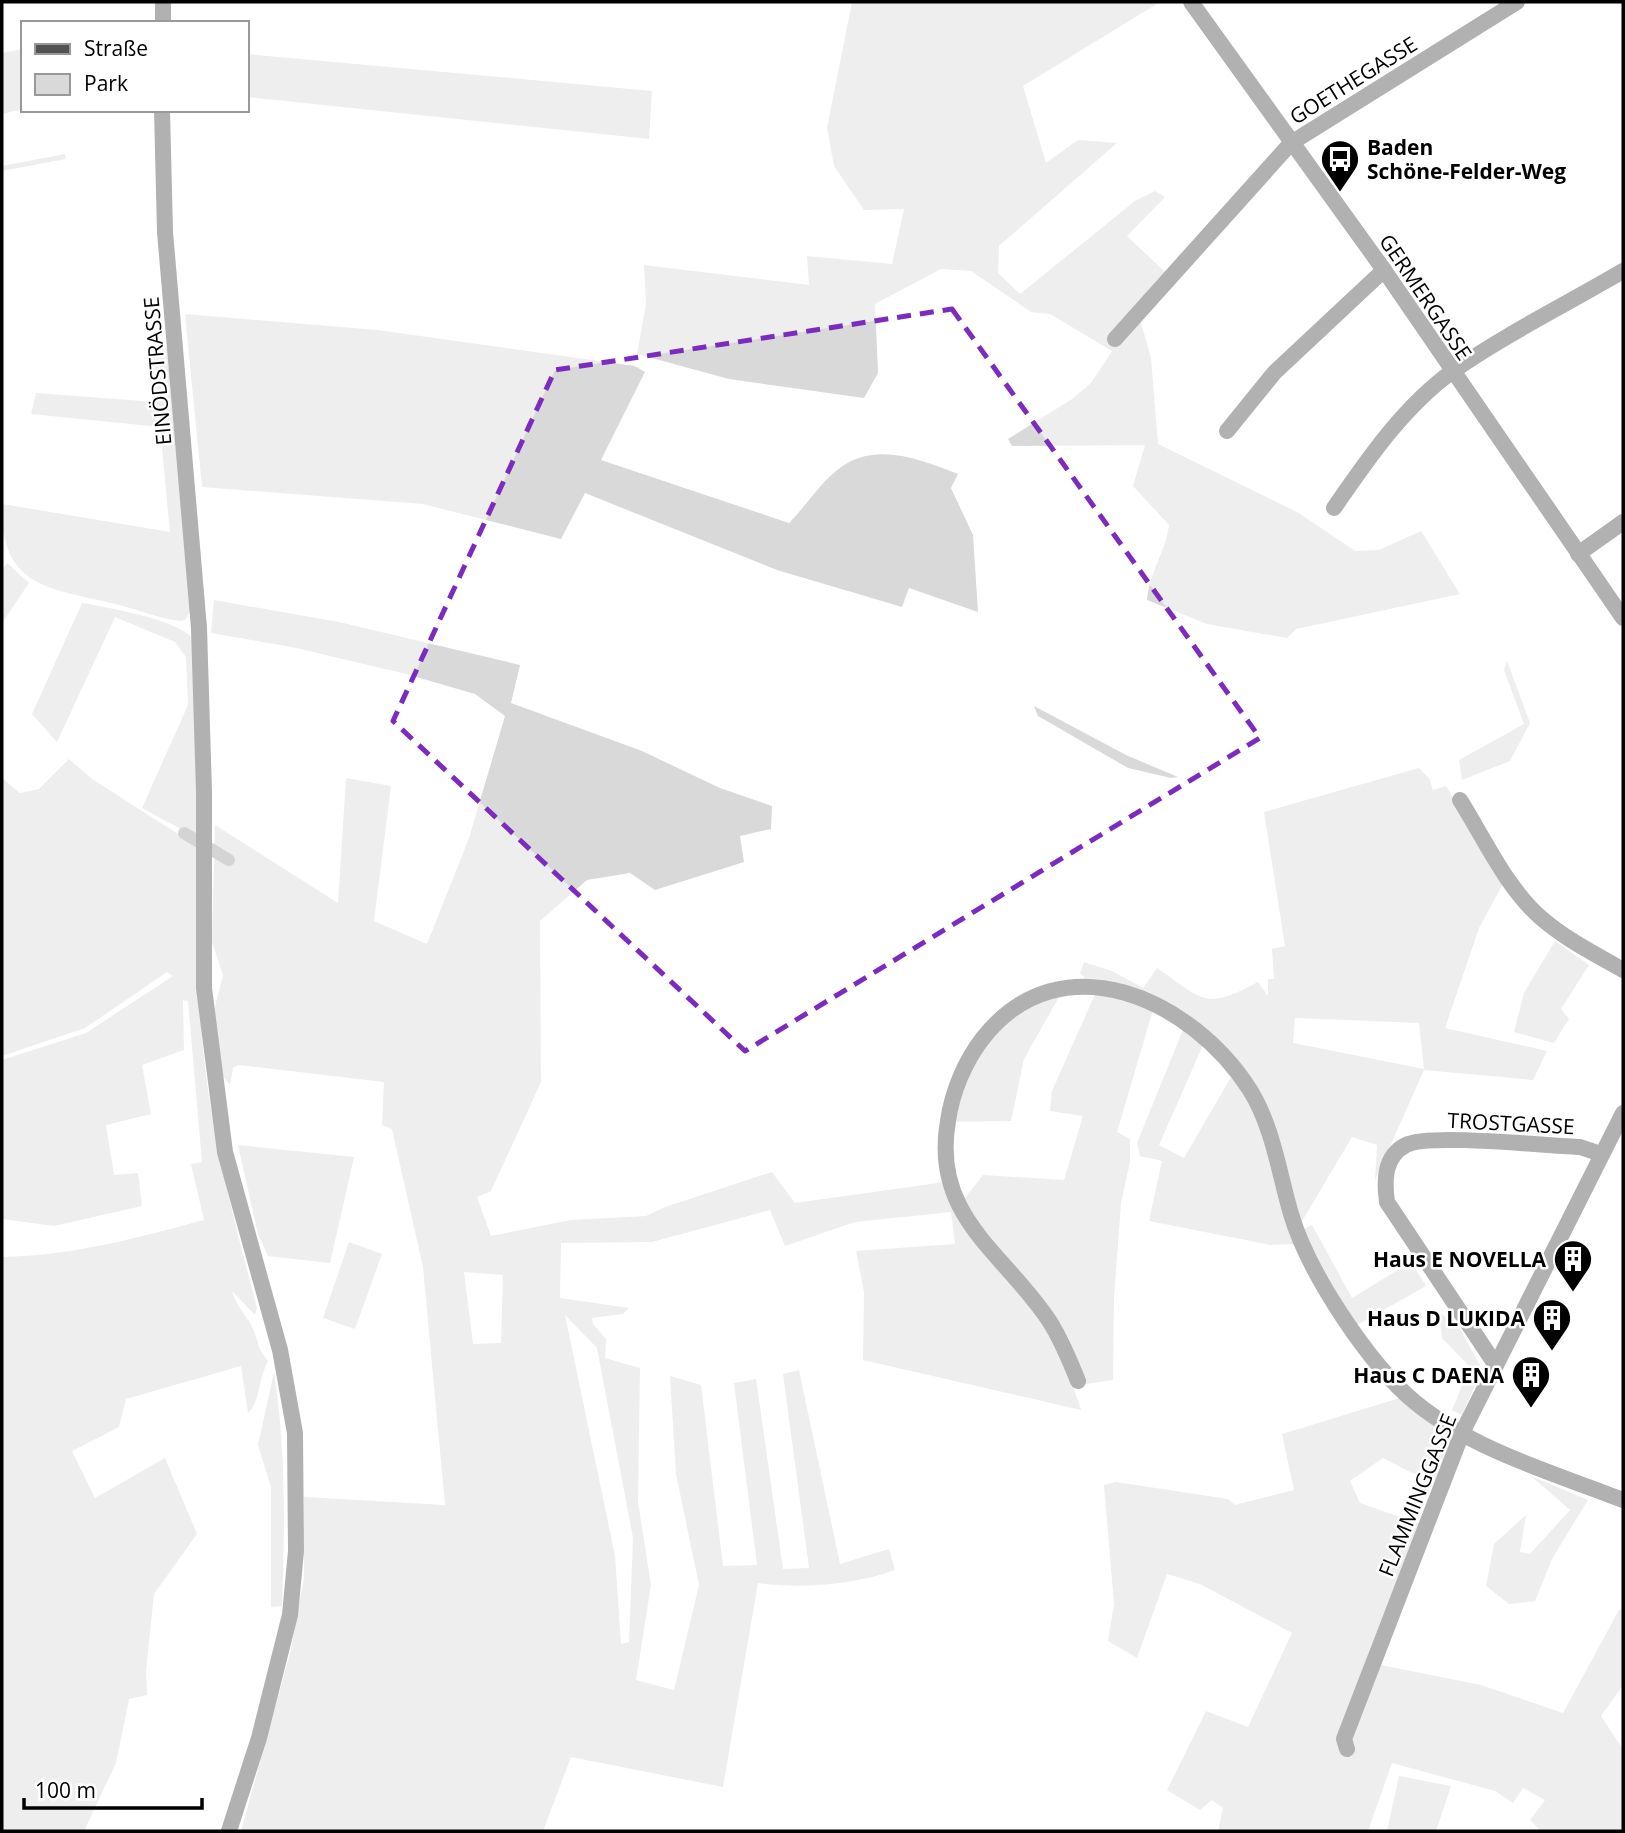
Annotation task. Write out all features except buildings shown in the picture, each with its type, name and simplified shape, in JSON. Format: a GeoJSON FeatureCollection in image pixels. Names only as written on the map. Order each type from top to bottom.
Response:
{"type":"FeatureCollection","features":[{"type":"Feature","properties":{"kind":"street"},"geometry":{"type":"LineString","coordinates":[[163,2],[163,21]]}},
{"type":"Feature","properties":{"kind":"street","name":"GERMERGASSE"},"geometry":{"type":"LineString","coordinates":[[1191,2],[1384,271],[1623,618]]}},
{"type":"Feature","properties":{"kind":"street","name":"GOETHEGASSE"},"geometry":{"type":"LineString","coordinates":[[1115,339],[1291,143],[1517,2]]}},
{"type":"Feature","properties":{"kind":"street","name":"EINÖDSTRASSE"},"geometry":{"type":"LineString","coordinates":[[162,112],[165,232],[199,628],[204,792],[204,988],[225,1152],[281,1350],[295,1433],[296,1551],[290,1615],[259,1738],[229,1831]]}},
{"type":"Feature","properties":{"kind":"street"},"geometry":{"type":"LineString","coordinates":[[1227,431],[1274,373],[1384,271]]}},
{"type":"Feature","properties":{"kind":"street"},"geometry":{"type":"LineString","coordinates":[[1334,508],[1367,461],[1406,414],[1452,372],[1623,271]]}},
{"type":"Feature","properties":{"kind":"street"},"geometry":{"type":"LineString","coordinates":[[1578,554],[1623,522]]}},
{"type":"Feature","properties":{"kind":"street"},"geometry":{"type":"LineString","coordinates":[[1460,800],[1517,890],[1538,915],[1560,933],[1623,970]]}},
{"type":"Feature","properties":{"kind":"street"},"geometry":{"type":"LineString","coordinates":[[1079,1381],[1049,1321],[968,1224],[952,1194],[944,1161],[951,1102],[983,1038],[1018,1004],[1057,987],[1076,986],[1105,988],[1143,998],[1201,1035],[1233,1066],[1251,1091],[1266,1124],[1292,1218],[1348,1325],[1416,1403],[1462,1433],[1515,1458],[1623,1500]]}},
{"type":"Feature","properties":{"kind":"street","name":"FLAMMINGGASSE"},"geometry":{"type":"LineString","coordinates":[[1348,1749],[1344,1739],[1462,1433],[1603,1148],[1623,1113]]}},
{"type":"Feature","properties":{"kind":"street","name":"TROSTGASSE"},"geometry":{"type":"LineString","coordinates":[[1495,1364],[1387,1202],[1383,1178],[1394,1155],[1405,1145],[1417,1140],[1603,1148],[1623,1145]]}},
{"type":"Feature","properties":{"kind":"highlighted area"},"geometry":{"type":"Polygon","coordinates":[[[952,309],[1260,738],[745,1051],[393,721],[555,370],[952,309]]]}},
{"type":"Feature","properties":{"kind":"green space"},"geometry":{"type":"Polygon","coordinates":[[[852,2],[1160,2],[1023,86],[1046,163],[1078,140],[1117,143],[999,246],[998,273],[1020,294],[1135,201],[1155,191],[1165,197],[1127,236],[1167,274],[1137,309],[1151,358],[1158,444],[1299,513],[1355,551],[1379,550],[1421,531],[1460,594],[1296,629],[1287,638],[1207,624],[1147,600],[1169,525],[1133,486],[1145,445],[1012,446],[1008,439],[1072,399],[1091,383],[1112,351],[1050,314],[1031,312],[971,271],[941,269],[875,304],[878,373],[864,398],[729,379],[637,354],[646,304],[644,265],[809,285],[807,256],[892,264],[904,209],[864,210],[834,166],[827,128],[852,2]]]}},
{"type":"Feature","properties":{"kind":"green space"},"geometry":{"type":"Polygon","coordinates":[[[21,49],[21,109],[2,114],[2,53],[21,49]]]}},
{"type":"Feature","properties":{"kind":"green space"},"geometry":{"type":"Polygon","coordinates":[[[248,54],[652,91],[649,139],[248,97],[248,54]]]}},
{"type":"Feature","properties":{"kind":"green space"},"geometry":{"type":"Polygon","coordinates":[[[65,154],[66,159],[2,171],[2,166],[65,154]]]}},
{"type":"Feature","properties":{"kind":"green space"},"geometry":{"type":"Polygon","coordinates":[[[185,314],[377,330],[635,366],[645,372],[601,460],[789,523],[836,471],[865,456],[896,455],[943,468],[958,474],[951,488],[973,535],[978,612],[909,588],[902,607],[777,570],[585,493],[561,539],[423,504],[202,487],[185,314]]]}},
{"type":"Feature","properties":{"kind":"green space"},"geometry":{"type":"Polygon","coordinates":[[[167,348],[191,610],[185,620],[180,621],[66,593],[31,578],[18,567],[9,552],[3,531],[2,504],[170,532],[160,427],[31,414],[36,393],[156,402],[154,352],[167,348]]]}},
{"type":"Feature","properties":{"kind":"green space"},"geometry":{"type":"Polygon","coordinates":[[[7,563],[29,583],[2,623],[2,571],[7,563]]]}},
{"type":"Feature","properties":{"kind":"green space"},"geometry":{"type":"Polygon","coordinates":[[[214,600],[339,622],[520,665],[511,703],[642,751],[720,788],[772,806],[771,829],[740,836],[744,862],[655,890],[630,873],[587,880],[540,921],[541,1082],[491,1191],[477,1197],[491,1236],[571,1220],[646,1216],[665,1207],[772,1172],[795,1203],[945,1182],[963,1200],[983,1175],[1064,1180],[1083,1116],[1050,1111],[1052,1091],[1096,992],[1153,1010],[1117,1132],[1130,1139],[1130,1162],[1121,1203],[1114,1298],[1113,1380],[1073,1386],[1081,1410],[863,1360],[864,1292],[856,1251],[955,1244],[951,1212],[855,1222],[785,1246],[770,1210],[652,1242],[561,1243],[560,1298],[629,1308],[623,1314],[592,1318],[593,1324],[606,1339],[605,1358],[640,1368],[638,1502],[651,1585],[636,1680],[674,1690],[699,1585],[676,1474],[670,1376],[701,1385],[723,1566],[757,1565],[734,1383],[756,1379],[783,1569],[809,1568],[783,1374],[799,1370],[840,1564],[889,1549],[895,1570],[879,1575],[827,1584],[792,1586],[758,1583],[723,1787],[571,1757],[543,1831],[241,1831],[291,1650],[304,1578],[304,1497],[445,1505],[423,1267],[392,1129],[382,1125],[384,1082],[239,1065],[233,1068],[230,1085],[220,1072],[212,1018],[223,975],[212,942],[215,825],[338,903],[346,778],[391,786],[374,921],[427,944],[469,838],[505,716],[475,694],[406,674],[292,647],[211,633],[214,600]],[[464,1272],[473,1344],[501,1343],[503,1275],[464,1272]],[[565,1315],[615,1556],[621,1644],[629,1642],[633,1538],[597,1348],[565,1315]]]}},
{"type":"Feature","properties":{"kind":"green space"},"geometry":{"type":"Polygon","coordinates":[[[82,603],[158,620],[174,626],[193,639],[197,838],[142,808],[188,705],[186,657],[175,642],[115,617],[57,742],[32,714],[82,603]]]}},
{"type":"Feature","properties":{"kind":"green space"},"geometry":{"type":"Polygon","coordinates":[[[1507,661],[1530,723],[1510,761],[1462,780],[1459,760],[1524,724],[1504,670],[1507,661]]]}},
{"type":"Feature","properties":{"kind":"green space"},"geometry":{"type":"Polygon","coordinates":[[[1034,706],[1126,755],[1178,777],[1171,778],[1128,768],[1038,716],[1034,706]]]}},
{"type":"Feature","properties":{"kind":"green space"},"geometry":{"type":"Polygon","coordinates":[[[69,759],[92,779],[203,850],[199,966],[207,1082],[229,1196],[257,1308],[255,1315],[232,1291],[268,1361],[255,1402],[248,1413],[241,1366],[126,1399],[119,1427],[72,1451],[95,1498],[165,1458],[197,1534],[154,1594],[146,1671],[147,1695],[129,1699],[116,1763],[84,1831],[2,1831],[2,1257],[79,1250],[204,1220],[191,1164],[202,1162],[188,1001],[183,1000],[184,1050],[142,1065],[151,1114],[106,1125],[114,1175],[138,1173],[142,1206],[54,1226],[2,1219],[2,1060],[86,1033],[173,976],[167,972],[85,1028],[2,1056],[2,778],[20,793],[39,789],[69,759]]]}},
{"type":"Feature","properties":{"kind":"green space"},"geometry":{"type":"Polygon","coordinates":[[[1419,768],[1429,778],[1433,790],[1446,786],[1505,880],[1479,928],[1445,1028],[1547,1051],[1533,1080],[1424,1070],[1375,1180],[1377,1145],[1352,1137],[1301,1223],[1298,1244],[1271,1245],[1149,1221],[1162,1161],[1140,1156],[1137,1143],[1187,1020],[1140,990],[1113,981],[1086,979],[1080,973],[1084,962],[1112,971],[1143,988],[1157,968],[1185,988],[1205,998],[1226,997],[1258,982],[1268,996],[1268,979],[1274,979],[1272,949],[1285,946],[1264,812],[1419,768]],[[1295,1018],[1293,1043],[1424,1069],[1419,1023],[1295,1018]],[[1207,1036],[1159,1145],[1184,1158],[1238,1065],[1207,1036]]]}},
{"type":"Feature","properties":{"kind":"green space"},"geometry":{"type":"Polygon","coordinates":[[[1555,941],[1589,965],[1561,1009],[1569,1019],[1554,1043],[1514,1032],[1524,993],[1555,941]]]}},
{"type":"Feature","properties":{"kind":"green space"},"geometry":{"type":"Polygon","coordinates":[[[1069,979],[1024,1059],[1011,1121],[941,1122],[961,1069],[983,1030],[1016,1001],[1069,979]]]}},
{"type":"Feature","properties":{"kind":"green space"},"geometry":{"type":"Polygon","coordinates":[[[238,1145],[354,1157],[330,1263],[268,1256],[258,1234],[238,1145]]]}},
{"type":"Feature","properties":{"kind":"green space"},"geometry":{"type":"Polygon","coordinates":[[[1312,1225],[1352,1298],[1411,1262],[1426,1286],[1355,1326],[1326,1280],[1304,1229],[1312,1225]]]}},
{"type":"Feature","properties":{"kind":"green space"},"geometry":{"type":"Polygon","coordinates":[[[349,1242],[382,1254],[355,1329],[323,1318],[349,1242]]]}},
{"type":"Feature","properties":{"kind":"green space"},"geometry":{"type":"Polygon","coordinates":[[[1439,1312],[1459,1327],[1482,1369],[1462,1415],[1452,1410],[1470,1367],[1442,1338],[1439,1312]]]}},
{"type":"Feature","properties":{"kind":"green space"},"geometry":{"type":"Polygon","coordinates":[[[274,1372],[283,1460],[284,1548],[282,1606],[271,1607],[271,1487],[258,1445],[274,1372]]]}},
{"type":"Feature","properties":{"kind":"green space"},"geometry":{"type":"Polygon","coordinates":[[[1400,1398],[1455,1430],[1434,1484],[1383,1458],[1350,1481],[1360,1503],[1420,1524],[1370,1648],[1351,1706],[1381,1665],[1481,1685],[1563,1713],[1619,1610],[1623,1608],[1623,1685],[1601,1716],[1623,1749],[1623,1831],[1541,1831],[1530,1820],[1545,1800],[1523,1788],[1513,1803],[1495,1791],[1392,1763],[1368,1831],[1218,1831],[1223,1808],[1212,1800],[1200,1810],[1167,1790],[1206,1711],[1248,1727],[1292,1633],[1200,1584],[1167,1574],[1137,1658],[1108,1641],[1114,1604],[1104,1485],[1116,1482],[1228,1499],[1235,1505],[1294,1490],[1282,1434],[1400,1398]]]}},
{"type":"Feature","properties":{"kind":"green space"},"geometry":{"type":"Polygon","coordinates":[[[1531,1476],[1588,1500],[1552,1559],[1535,1601],[1509,1604],[1486,1586],[1494,1544],[1526,1515],[1520,1552],[1530,1554],[1570,1510],[1531,1476]]]}},
{"type":"Feature","properties":{"kind":"green space"},"geometry":{"type":"Polygon","coordinates":[[[1399,1776],[1451,1786],[1436,1831],[1387,1831],[1399,1776]]]}},
{"type":"Feature","properties":{"kind":"waterway"},"geometry":{"type":"LineString","coordinates":[[184,833],[229,860]]}},
{"type":"Feature","properties":{"kind":"place","name":"Baden Schöne-Felder-Weg"},"geometry":{"type":"Point","coordinates":[1340,193]}},
{"type":"Feature","properties":{"kind":"place","name":"Haus E NOVELLA"},"geometry":{"type":"Point","coordinates":[1573,1293]}},
{"type":"Feature","properties":{"kind":"place","name":"Haus D LUKIDA"},"geometry":{"type":"Point","coordinates":[1552,1352]}},
{"type":"Feature","properties":{"kind":"place","name":"Haus C DAENA"},"geometry":{"type":"Point","coordinates":[1531,1409]}}]}
